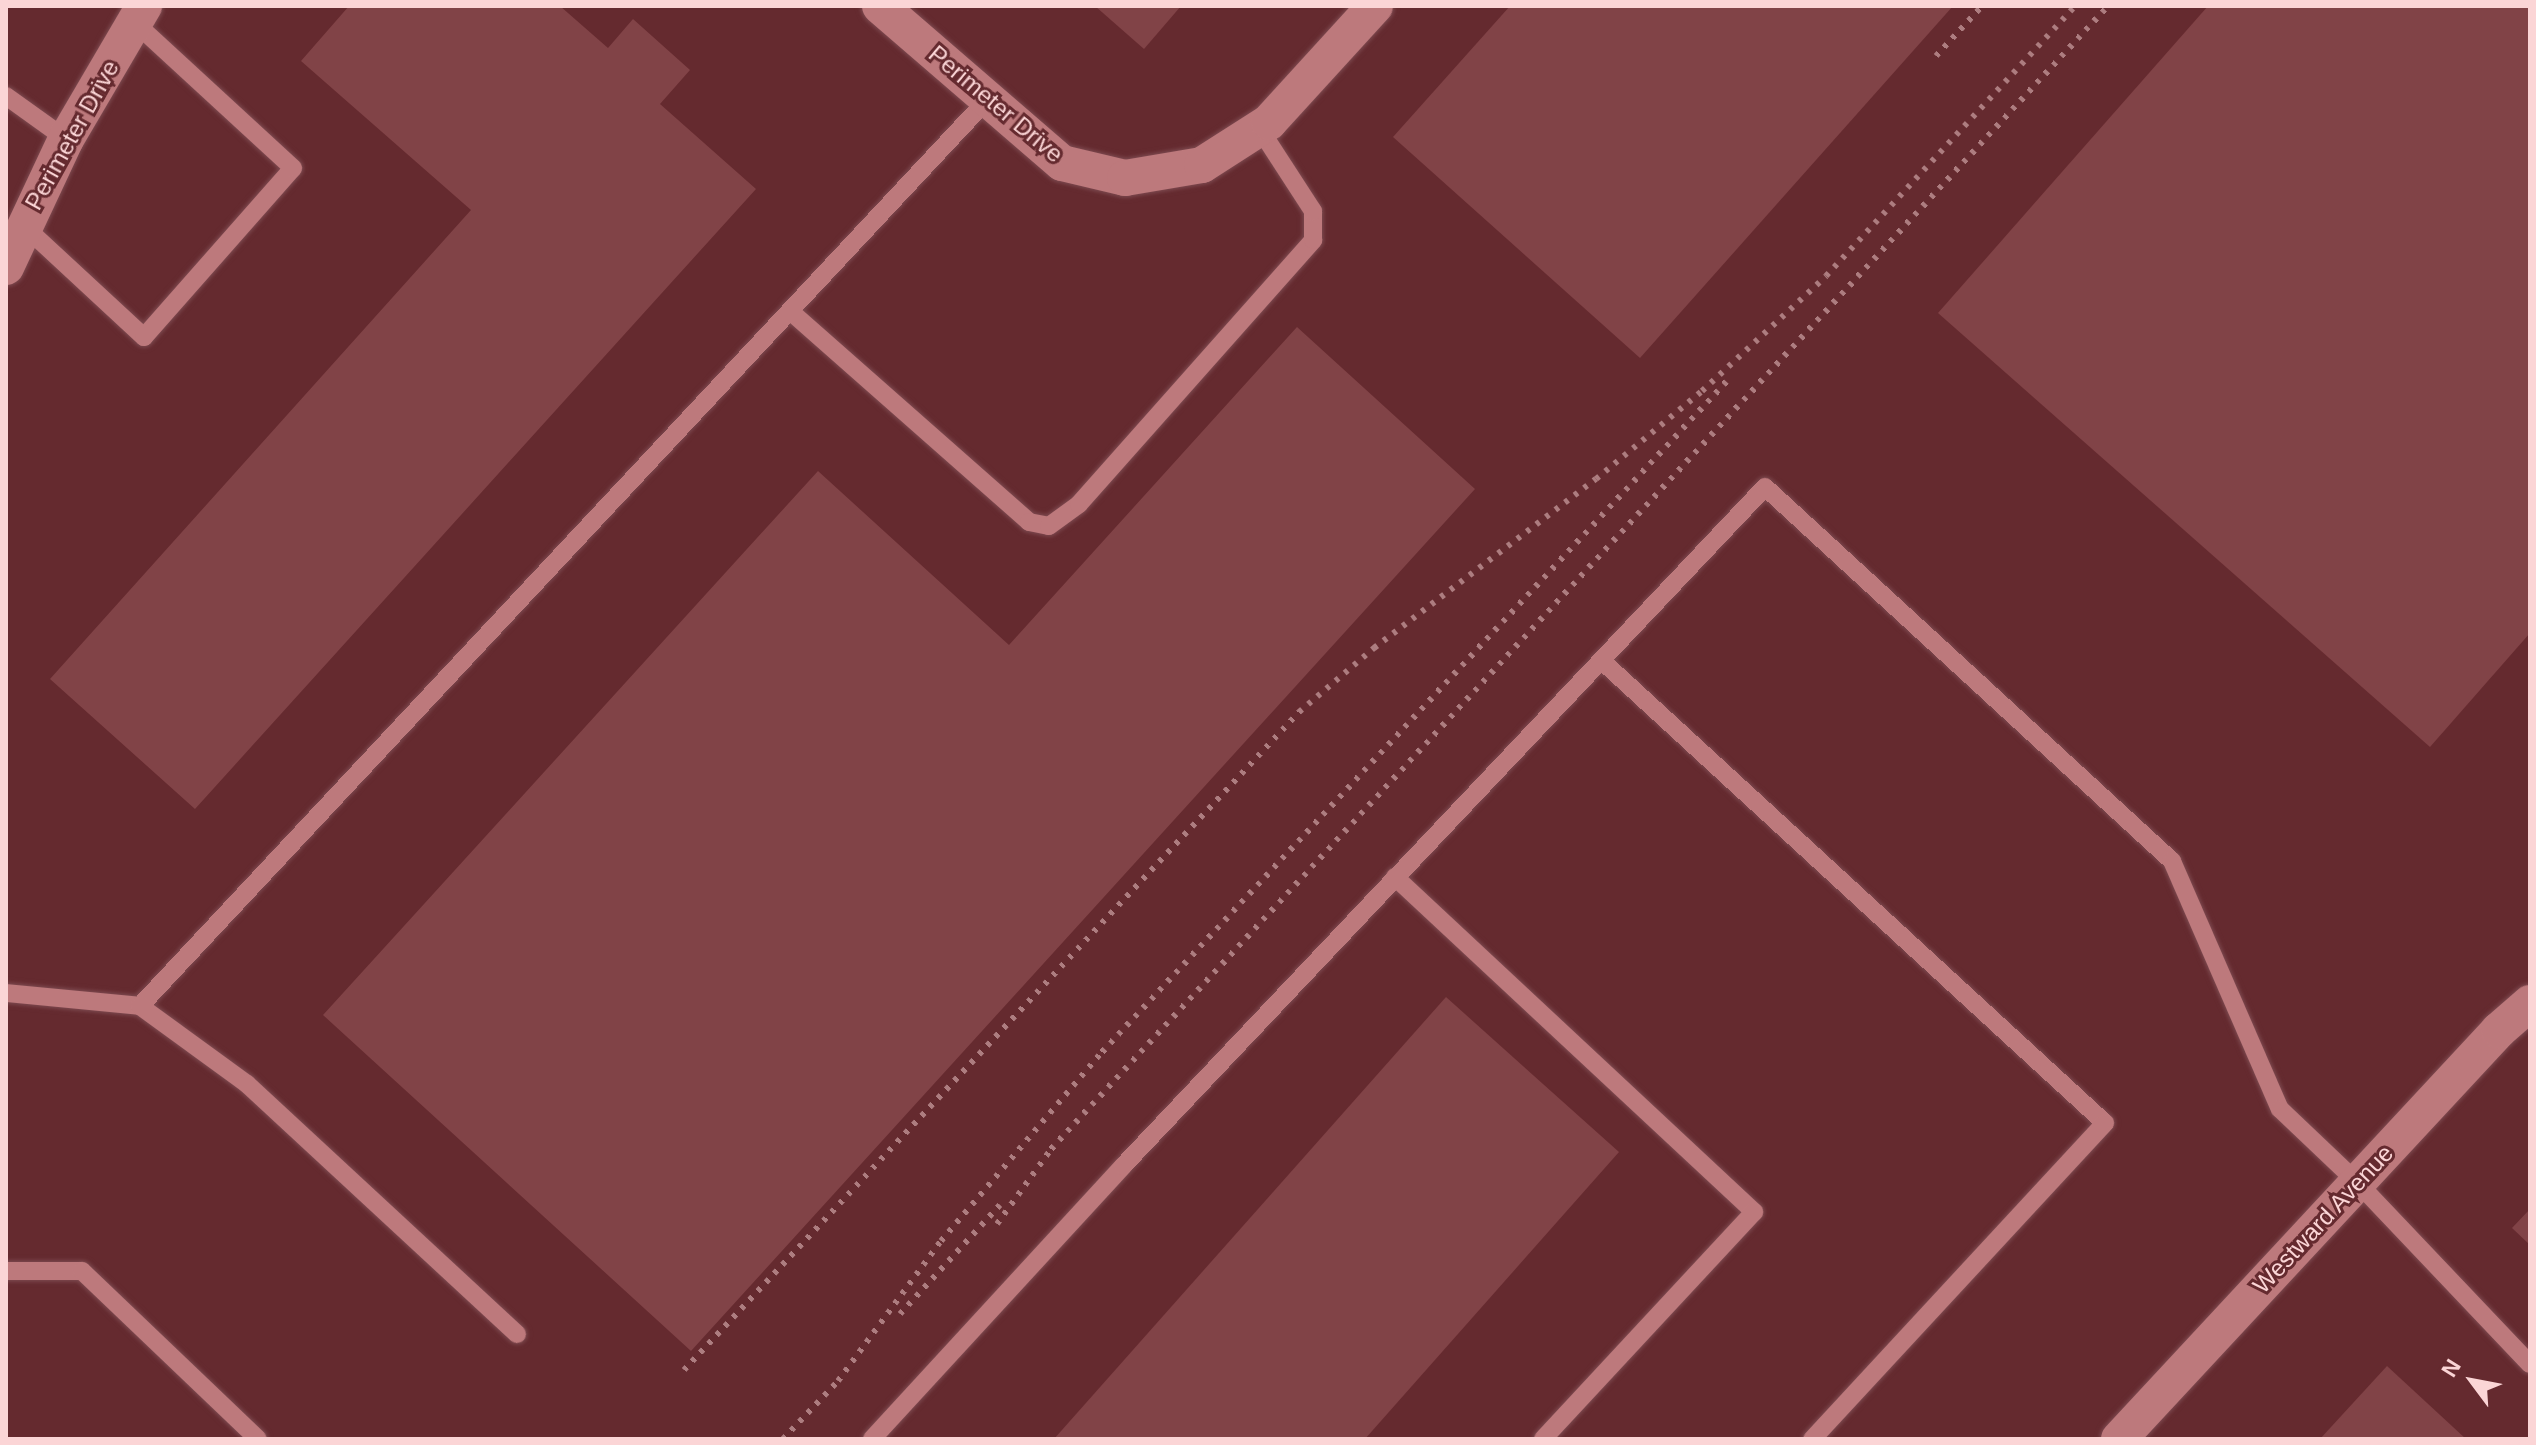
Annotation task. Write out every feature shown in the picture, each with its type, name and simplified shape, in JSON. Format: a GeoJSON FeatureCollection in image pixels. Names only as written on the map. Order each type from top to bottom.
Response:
{"type":"FeatureCollection","features":[{"type":"Feature","properties":{"kind":"street","name":"Perimeter Drive"},"geometry":{"type":"LineString","coordinates":[[880,6],[1062,163],[1125,178],[1202,165],[1259,128]]}},
{"type":"Feature","properties":{"kind":"street"},"geometry":{"type":"LineString","coordinates":[[1259,128],[1269,122],[1375,6]]}},
{"type":"Feature","properties":{"kind":"street","name":"Perimeter Drive"},"geometry":{"type":"LineString","coordinates":[[6,267],[23,225],[66,139],[139,14]]}},
{"type":"Feature","properties":{"kind":"street","name":"Westward Avenue"},"geometry":{"type":"LineString","coordinates":[[2119,1439],[2499,1030],[2530,1003]]}},
{"type":"Feature","properties":{"kind":"lane"},"geometry":{"type":"LineString","coordinates":[[23,225],[144,337],[293,168],[139,14]]}},
{"type":"Feature","properties":{"kind":"lane"},"geometry":{"type":"LineString","coordinates":[[6,96],[66,139]]}},
{"type":"Feature","properties":{"kind":"lane"},"geometry":{"type":"LineString","coordinates":[[140,1006],[988,99]]}},
{"type":"Feature","properties":{"kind":"lane"},"geometry":{"type":"LineString","coordinates":[[790,311],[1029,522],[1049,526],[1079,504],[1313,240],[1313,211],[1259,128]]}},
{"type":"Feature","properties":{"kind":"lane"},"geometry":{"type":"LineString","coordinates":[[872,1439],[1395,877],[1765,487],[2172,861],[2280,1109],[2357,1182],[2530,1364]]}},
{"type":"Feature","properties":{"kind":"lane"},"geometry":{"type":"LineString","coordinates":[[1601,660],[2105,1123],[1812,1439]]}},
{"type":"Feature","properties":{"kind":"lane"},"geometry":{"type":"LineString","coordinates":[[1395,877],[1754,1212],[1543,1439]]}},
{"type":"Feature","properties":{"kind":"lane"},"geometry":{"type":"LineString","coordinates":[[6,993],[140,1006],[247,1084],[517,1334]]}},
{"type":"Feature","properties":{"kind":"lane"},"geometry":{"type":"LineString","coordinates":[[6,1271],[82,1271],[258,1439]]}},
{"type":"Feature","properties":{"kind":"building"},"geometry":{"type":"Polygon","coordinates":[[[349,6],[560,6],[608,48],[633,19],[690,70],[660,104],[756,189],[195,809],[50,679],[471,210],[301,61],[349,6]]]}},
{"type":"Feature","properties":{"kind":"building"},"geometry":{"type":"Polygon","coordinates":[[[1095,6],[1181,6],[1144,49],[1095,6]]]}},
{"type":"Feature","properties":{"kind":"building"},"geometry":{"type":"Polygon","coordinates":[[[1510,6],[1953,6],[1640,358],[1393,137],[1510,6]]]}},
{"type":"Feature","properties":{"kind":"building"},"geometry":{"type":"Polygon","coordinates":[[[2208,6],[2530,6],[2530,633],[2430,747],[1938,313],[2208,6]]]}},
{"type":"Feature","properties":{"kind":"building"},"geometry":{"type":"Polygon","coordinates":[[[1297,327],[1475,489],[691,1351],[323,1015],[818,471],[1009,645],[1297,327]]]}},
{"type":"Feature","properties":{"kind":"building"},"geometry":{"type":"Polygon","coordinates":[[[1446,997],[1619,1152],[1365,1439],[1054,1439],[1446,997]]]}},
{"type":"Feature","properties":{"kind":"building"},"geometry":{"type":"Polygon","coordinates":[[[2530,1209],[2530,1245],[2512,1228],[2530,1209]]]}},
{"type":"Feature","properties":{"kind":"building"},"geometry":{"type":"Polygon","coordinates":[[[2387,1366],[2466,1439],[2320,1439],[2387,1366]]]}},
{"type":"Feature","properties":{"kind":"railway"},"geometry":{"type":"LineString","coordinates":[[1936,56],[1982,6]]}},
{"type":"Feature","properties":{"kind":"railway"},"geometry":{"type":"LineString","coordinates":[[684,1370],[1299,712],[1374,648],[1596,479],[1702,391],[1826,276],[2075,6]]}},
{"type":"Feature","properties":{"kind":"railway"},"geometry":{"type":"LineString","coordinates":[[997,1224],[1051,1149],[2108,6]]}},
{"type":"Feature","properties":{"kind":"railway"},"geometry":{"type":"LineString","coordinates":[[783,1439],[838,1381],[941,1241],[1102,1052],[1727,381]]}},
{"type":"Feature","properties":{"kind":"railway"},"geometry":{"type":"LineString","coordinates":[[900,1314],[1000,1205]]}}]}
